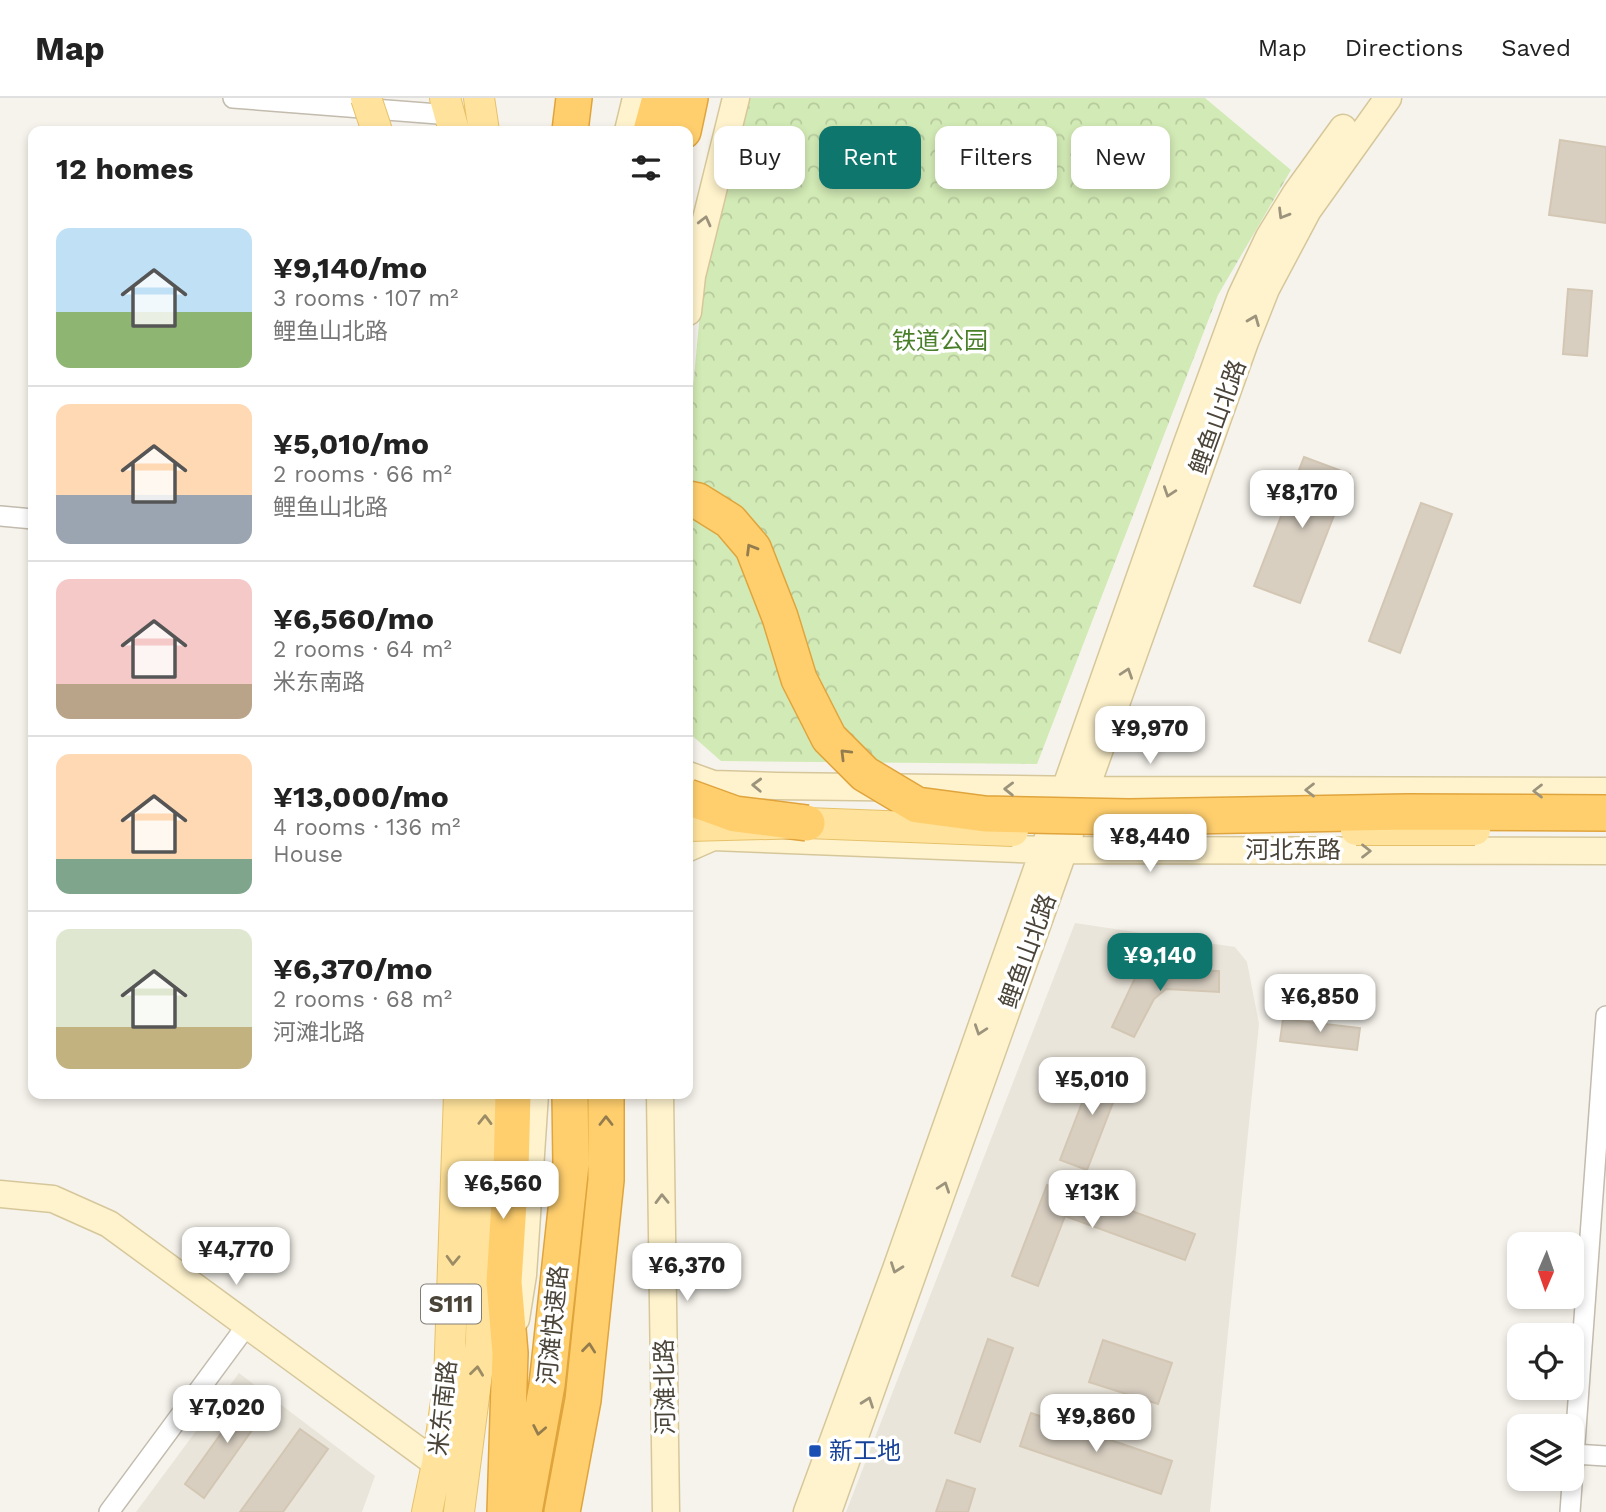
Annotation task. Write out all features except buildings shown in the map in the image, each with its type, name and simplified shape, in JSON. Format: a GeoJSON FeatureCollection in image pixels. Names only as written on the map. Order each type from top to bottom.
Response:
{"type":"FeatureCollection","features":[{"type":"Feature","properties":{"kind":"highway"},"geometry":{"type":"LineString","coordinates":[[571,126],[574,98]]}},
{"type":"Feature","properties":{"kind":"highway"},"geometry":{"type":"LineString","coordinates":[[660,126],[681,115]]}},
{"type":"Feature","properties":{"kind":"highway"},"geometry":{"type":"LineString","coordinates":[[693,500],[730,521],[753,548],[780,617],[799,679],[829,738],[865,774],[917,805],[985,814],[1129,817],[1407,812],[1606,813]]}},
{"type":"Feature","properties":{"kind":"highway"},"geometry":{"type":"LineString","coordinates":[[693,799],[735,814],[805,832]]}},
{"type":"Feature","properties":{"kind":"highway"},"geometry":{"type":"LineString","coordinates":[[505,1512],[510,1353],[504,1282],[513,1099]]}},
{"type":"Feature","properties":{"kind":"highway","name":"河滩快速路"},"geometry":{"type":"LineString","coordinates":[[524,1512],[549,1371],[571,1164],[570,1099]]}},
{"type":"Feature","properties":{"kind":"highway","name":"河滩快速路"},"geometry":{"type":"LineString","coordinates":[[562,1512],[586,1373],[606,1180],[606,1099]]}},
{"type":"Feature","properties":{"kind":"main road"},"geometry":{"type":"LineString","coordinates":[[366,98],[375,126]]}},
{"type":"Feature","properties":{"kind":"main road"},"geometry":{"type":"LineString","coordinates":[[479,98],[483,126]]}},
{"type":"Feature","properties":{"kind":"main road"},"geometry":{"type":"LineString","coordinates":[[629,126],[636,98]]}},
{"type":"Feature","properties":{"kind":"main road"},"geometry":{"type":"LineString","coordinates":[[693,272],[736,98]]}},
{"type":"Feature","properties":{"kind":"main road","name":"鲤鱼山北路"},"geometry":{"type":"LineString","coordinates":[[828,1512],[1075,790],[1186,446],[1241,296],[1269,237],[1296,193],[1365,98]]}},
{"type":"Feature","properties":{"kind":"main road","name":"鲤鱼山北路"},"geometry":{"type":"LineString","coordinates":[[1075,790],[1266,289],[1308,210],[1388,98]]}},
{"type":"Feature","properties":{"kind":"main road"},"geometry":{"type":"LineString","coordinates":[[693,777],[713,784],[805,786],[1075,790],[1606,791]]}},
{"type":"Feature","properties":{"kind":"main road"},"geometry":{"type":"LineString","coordinates":[[805,786],[795,803],[794,818],[805,832]]}},
{"type":"Feature","properties":{"kind":"main road"},"geometry":{"type":"LineString","coordinates":[[693,826],[805,832],[1606,829]]}},
{"type":"Feature","properties":{"kind":"main road","name":"河北东路"},"geometry":{"type":"LineString","coordinates":[[693,846],[713,837],[805,832],[1054,850],[1606,851]]}},
{"type":"Feature","properties":{"kind":"main road","name":"鲤鱼山北路"},"geometry":{"type":"LineString","coordinates":[[807,1512],[1054,850]]}},
{"type":"Feature","properties":{"kind":"main road","name":"米东南路"},"geometry":{"type":"LineString","coordinates":[[427,1512],[449,1381],[459,1099]]}},
{"type":"Feature","properties":{"kind":"main road","name":"米东南路"},"geometry":{"type":"LineString","coordinates":[[458,1512],[481,1343],[486,1099]]}},
{"type":"Feature","properties":{"kind":"main road"},"geometry":{"type":"LineString","coordinates":[[510,1353],[523,1275],[535,1099]]}},
{"type":"Feature","properties":{"kind":"main road","name":"河滩北路"},"geometry":{"type":"LineString","coordinates":[[660,1099],[666,1512]]}},
{"type":"Feature","properties":{"kind":"main road"},"geometry":{"type":"LineString","coordinates":[[0,1194],[53,1199],[109,1224],[437,1464]]}},
{"type":"Feature","properties":{"kind":"street"},"geometry":{"type":"LineString","coordinates":[[233,98],[450,115]]}},
{"type":"Feature","properties":{"kind":"street"},"geometry":{"type":"LineString","coordinates":[[0,516],[28,519]]}},
{"type":"Feature","properties":{"kind":"street"},"geometry":{"type":"LineString","coordinates":[[1577,1414],[1606,1016]]}},
{"type":"Feature","properties":{"kind":"street"},"geometry":{"type":"LineString","coordinates":[[108,1512],[247,1325]]}},
{"type":"Feature","properties":{"kind":"street"},"geometry":{"type":"LineString","coordinates":[[1584,1455],[1606,1456]]}},
{"type":"Feature","properties":{"kind":"street"},"geometry":{"type":"LineString","coordinates":[[1570,1512],[1571,1491]]}},
{"type":"Feature","properties":{"kind":"shaded area"},"geometry":{"type":"Polygon","coordinates":[[[1075,923],[1235,947],[1247,962],[1259,1024],[1210,1512],[846,1512],[1075,923]]]}},
{"type":"Feature","properties":{"kind":"shaded area"},"geometry":{"type":"Polygon","coordinates":[[[239,1373],[375,1476],[362,1512],[136,1512],[239,1373]]]}},
{"type":"Feature","properties":{"kind":"green space","name":"铁道公园"},"geometry":{"type":"Polygon","coordinates":[[[749,98],[1205,98],[1291,170],[1218,295],[1037,764],[721,761],[693,736],[693,388],[704,270],[725,189],[805,189],[805,126],[742,126],[749,98]]]}},
{"type":"Feature","properties":{"kind":"place","name":"新工地"},"geometry":{"type":"Point","coordinates":[815,1451]}}]}
